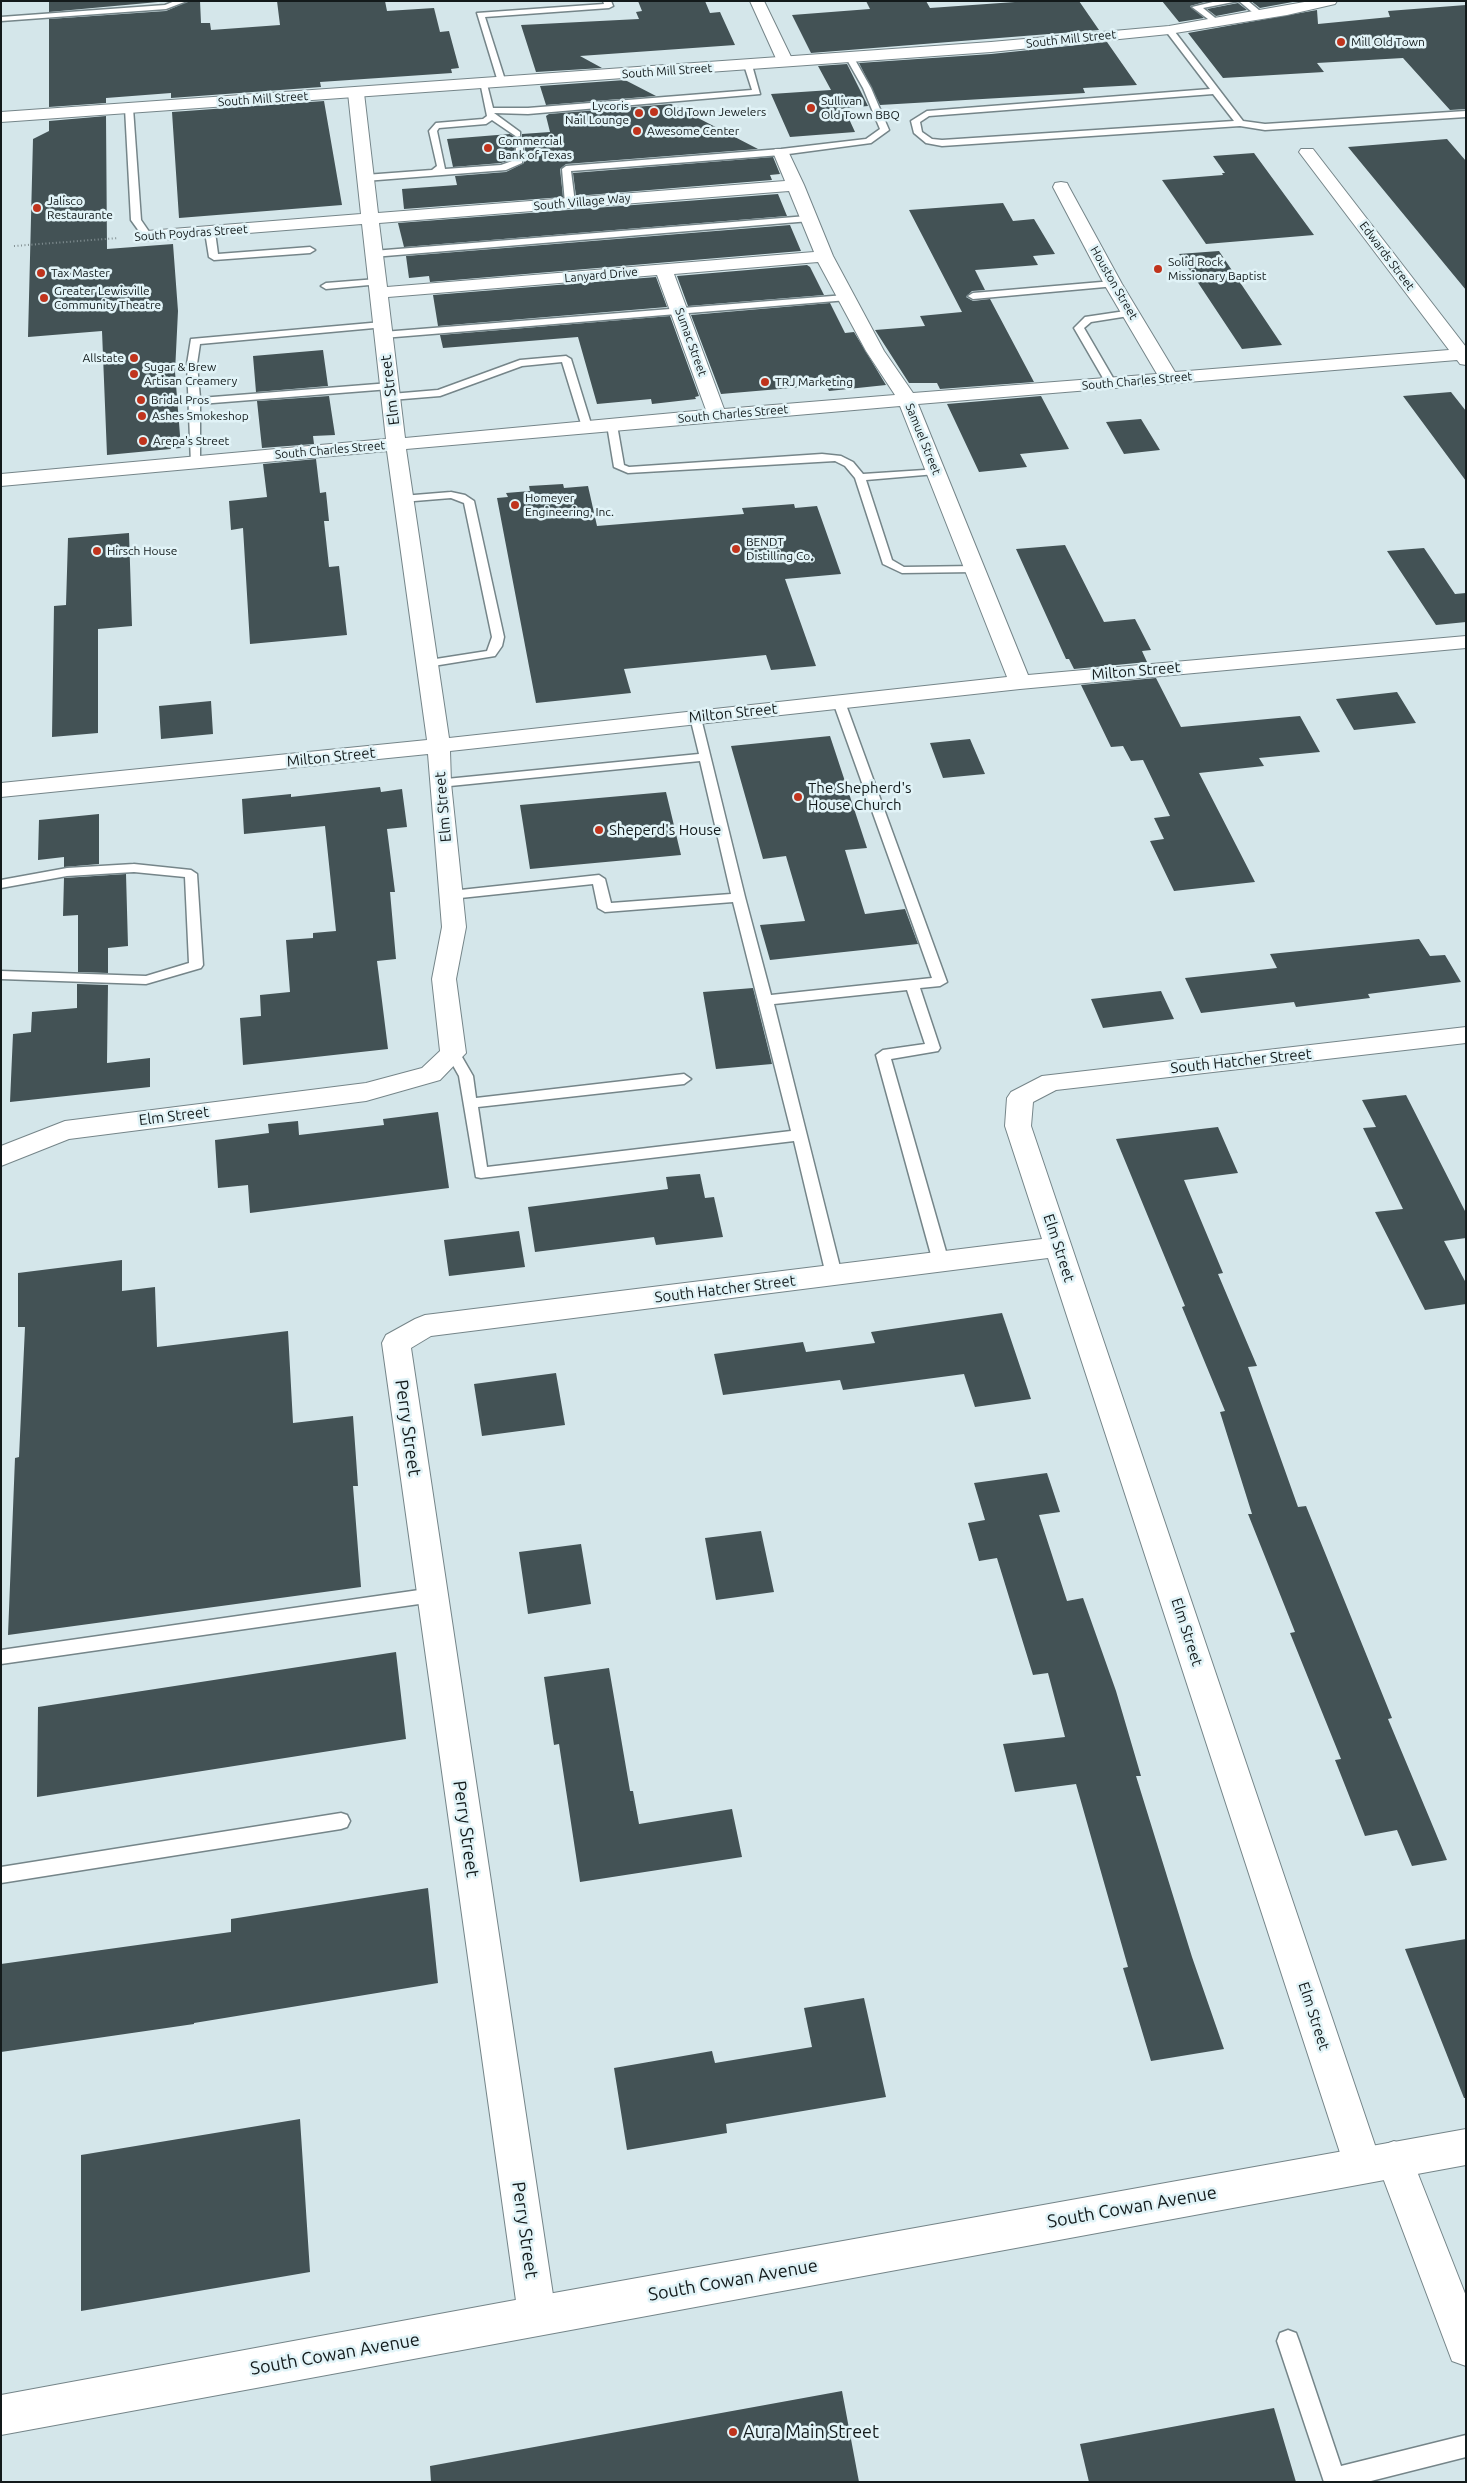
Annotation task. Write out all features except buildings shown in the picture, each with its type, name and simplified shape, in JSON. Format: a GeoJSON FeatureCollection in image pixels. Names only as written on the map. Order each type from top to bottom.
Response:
{"type":"FeatureCollection","features":[{"type":"Feature","properties":{"kind":"street"},"geometry":{"type":"LineString","coordinates":[[757,1],[786,62]]}},
{"type":"Feature","properties":{"kind":"street","name":"South Mill Street"},"geometry":{"type":"LineString","coordinates":[[1,117],[985,48],[1169,30],[1261,15],[1330,1]]}},
{"type":"Feature","properties":{"kind":"street","name":"Elm Street"},"geometry":{"type":"LineString","coordinates":[[1,1157],[65,1130],[366,1092],[431,1074],[453,1053],[444,979],[454,928],[440,783],[439,746],[402,499],[397,444],[364,178],[356,93]]}},
{"type":"Feature","properties":{"kind":"street","name":"Samuel Street"},"geometry":{"type":"LineString","coordinates":[[781,152],[796,185],[808,220],[845,298],[875,351],[907,399],[1020,682]]}},
{"type":"Feature","properties":{"kind":"street","name":"Edwards Street"},"geometry":{"type":"LineString","coordinates":[[1307,152],[1464,356]]}},
{"type":"Feature","properties":{"kind":"street","name":"South Village Way"},"geometry":{"type":"LineString","coordinates":[[369,219],[796,185]]}},
{"type":"Feature","properties":{"kind":"street","name":"Houston Street"},"geometry":{"type":"LineString","coordinates":[[1061,187],[1113,284],[1169,378]]}},
{"type":"Feature","properties":{"kind":"street","name":"South Poydras Street"},"geometry":{"type":"LineString","coordinates":[[147,236],[369,219]]}},
{"type":"Feature","properties":{"kind":"street","name":"Lanyard Drive"},"geometry":{"type":"LineString","coordinates":[[378,287],[664,269],[824,256]]}},
{"type":"Feature","properties":{"kind":"street","name":"Sumac Street"},"geometry":{"type":"LineString","coordinates":[[664,269],[717,415]]}},
{"type":"Feature","properties":{"kind":"street","name":"South Charles Street"},"geometry":{"type":"LineString","coordinates":[[1,480],[717,415],[1464,356]]}},
{"type":"Feature","properties":{"kind":"street","name":"Milton Street"},"geometry":{"type":"LineString","coordinates":[[1,790],[439,746],[1020,682],[1466,642]]}},
{"type":"Feature","properties":{"kind":"street","name":"South Hatcher Street"},"geometry":{"type":"LineString","coordinates":[[1020,1098],[1051,1082],[1462,1043]]}},
{"type":"Feature","properties":{"kind":"street","name":"Elm Street"},"geometry":{"type":"LineString","coordinates":[[1020,1098],[1018,1126],[1378,2162],[1466,2347]]}},
{"type":"Feature","properties":{"kind":"street","name":"South Hatcher Street"},"geometry":{"type":"LineString","coordinates":[[396,1343],[425,1326],[1059,1247]]}},
{"type":"Feature","properties":{"kind":"street","name":"Perry Street"},"geometry":{"type":"LineString","coordinates":[[396,1343],[537,2315]]}},
{"type":"Feature","properties":{"kind":"street","name":"South Cowan Avenue"},"geometry":{"type":"LineString","coordinates":[[1,2415],[537,2315],[1466,2147]]}},
{"type":"Feature","properties":{"kind":"lane"},"geometry":{"type":"LineString","coordinates":[[1,19],[166,7],[183,1]]}},
{"type":"Feature","properties":{"kind":"lane"},"geometry":{"type":"LineString","coordinates":[[502,83],[479,11],[609,6],[607,1]]}},
{"type":"Feature","properties":{"kind":"lane"},"geometry":{"type":"LineString","coordinates":[[1216,23],[1196,7],[1234,1]]}},
{"type":"Feature","properties":{"kind":"lane"},"geometry":{"type":"LineString","coordinates":[[1243,1],[1261,15]]}},
{"type":"Feature","properties":{"kind":"lane"},"geometry":{"type":"LineString","coordinates":[[1169,30],[1240,123]]}},
{"type":"Feature","properties":{"kind":"lane"},"geometry":{"type":"LineString","coordinates":[[570,203],[566,170],[781,152],[868,141],[884,130],[867,88],[850,58]]}},
{"type":"Feature","properties":{"kind":"lane"},"geometry":{"type":"LineString","coordinates":[[490,113],[756,92],[748,65]]}},
{"type":"Feature","properties":{"kind":"lane"},"geometry":{"type":"LineString","coordinates":[[482,84],[490,113],[517,134]]}},
{"type":"Feature","properties":{"kind":"lane"},"geometry":{"type":"LineString","coordinates":[[1214,91],[927,114],[915,121],[918,133],[929,141],[942,143],[1240,123],[1265,127],[1466,114]]}},
{"type":"Feature","properties":{"kind":"lane"},"geometry":{"type":"LineString","coordinates":[[129,108],[136,220],[147,236]]}},
{"type":"Feature","properties":{"kind":"lane"},"geometry":{"type":"LineString","coordinates":[[435,172],[442,167],[433,131],[436,126],[486,121],[490,113]]}},
{"type":"Feature","properties":{"kind":"lane"},"geometry":{"type":"LineString","coordinates":[[364,178],[503,168],[519,161],[520,148]]}},
{"type":"Feature","properties":{"kind":"lane"},"geometry":{"type":"LineString","coordinates":[[373,254],[808,220]]}},
{"type":"Feature","properties":{"kind":"lane"},"geometry":{"type":"LineString","coordinates":[[210,232],[214,257],[310,250]]}},
{"type":"Feature","properties":{"kind":"lane"},"geometry":{"type":"LineString","coordinates":[[973,296],[1113,284]]}},
{"type":"Feature","properties":{"kind":"lane"},"geometry":{"type":"LineString","coordinates":[[326,286],[378,287]]}},
{"type":"Feature","properties":{"kind":"lane"},"geometry":{"type":"LineString","coordinates":[[195,462],[195,401],[192,364],[195,341],[680,311],[845,298]]}},
{"type":"Feature","properties":{"kind":"lane"},"geometry":{"type":"LineString","coordinates":[[1111,383],[1079,328],[1088,319],[1097,316],[1132,313]]}},
{"type":"Feature","properties":{"kind":"lane"},"geometry":{"type":"LineString","coordinates":[[195,401],[390,392],[440,393],[520,363],[566,359],[587,427]]}},
{"type":"Feature","properties":{"kind":"lane"},"geometry":{"type":"LineString","coordinates":[[612,425],[619,467],[628,470],[822,457],[838,458],[849,464],[860,477],[887,562],[902,570],[975,569]]}},
{"type":"Feature","properties":{"kind":"lane"},"geometry":{"type":"LineString","coordinates":[[860,477],[936,471]]}},
{"type":"Feature","properties":{"kind":"lane"},"geometry":{"type":"LineString","coordinates":[[402,499],[451,495],[461,496],[469,501],[498,637],[496,646],[491,654],[427,663]]}},
{"type":"Feature","properties":{"kind":"lane"},"geometry":{"type":"LineString","coordinates":[[766,1000],[940,982],[839,702]]}},
{"type":"Feature","properties":{"kind":"lane"},"geometry":{"type":"LineString","coordinates":[[696,717],[738,897],[766,1000],[834,1275]]}},
{"type":"Feature","properties":{"kind":"lane"},"geometry":{"type":"LineString","coordinates":[[440,783],[706,757]]}},
{"type":"Feature","properties":{"kind":"lane"},"geometry":{"type":"LineString","coordinates":[[1,884],[67,872],[134,868],[191,874],[196,964],[146,980],[1,975]]}},
{"type":"Feature","properties":{"kind":"lane"},"geometry":{"type":"LineString","coordinates":[[451,894],[599,879],[604,908],[738,897]]}},
{"type":"Feature","properties":{"kind":"lane"},"geometry":{"type":"LineString","coordinates":[[912,985],[933,1048],[883,1055],[941,1262]]}},
{"type":"Feature","properties":{"kind":"lane"},"geometry":{"type":"LineString","coordinates":[[453,1053],[466,1076],[481,1172],[800,1135]]}},
{"type":"Feature","properties":{"kind":"lane"},"geometry":{"type":"LineString","coordinates":[[471,1103],[684,1079]]}},
{"type":"Feature","properties":{"kind":"lane"},"geometry":{"type":"LineString","coordinates":[[1,1658],[432,1595]]}},
{"type":"Feature","properties":{"kind":"lane"},"geometry":{"type":"LineString","coordinates":[[1,1875],[341,1821]]}},
{"type":"Feature","properties":{"kind":"lane"},"geometry":{"type":"LineString","coordinates":[[1288,2341],[1334,2480],[1466,2446]]}},
{"type":"Feature","properties":{"kind":"path","name":"South Poydras Street"},"geometry":{"type":"LineString","coordinates":[[14,246],[147,236]]}},
{"type":"Feature","properties":{"kind":"place","name":"Mill Old Town"},"geometry":{"type":"Point","coordinates":[1341,42]}},
{"type":"Feature","properties":{"kind":"place","name":"Sullivan Old Town BBQ"},"geometry":{"type":"Point","coordinates":[811,108]}},
{"type":"Feature","properties":{"kind":"place","name":"Old Town Jewelers"},"geometry":{"type":"Point","coordinates":[654,112]}},
{"type":"Feature","properties":{"kind":"place","name":"Lycoris Nail Lounge"},"geometry":{"type":"Point","coordinates":[639,113]}},
{"type":"Feature","properties":{"kind":"place","name":"Awesome Center"},"geometry":{"type":"Point","coordinates":[637,131]}},
{"type":"Feature","properties":{"kind":"place","name":"Commercial Bank of Texas"},"geometry":{"type":"Point","coordinates":[488,148]}},
{"type":"Feature","properties":{"kind":"place","name":"Jalisco Restaurante"},"geometry":{"type":"Point","coordinates":[37,208]}},
{"type":"Feature","properties":{"kind":"place","name":"Solid Rock Missionary Baptist"},"geometry":{"type":"Point","coordinates":[1158,269]}},
{"type":"Feature","properties":{"kind":"place","name":"Tax Master"},"geometry":{"type":"Point","coordinates":[41,273]}},
{"type":"Feature","properties":{"kind":"place","name":"Greater Lewisville Community Theatre"},"geometry":{"type":"Point","coordinates":[44,298]}},
{"type":"Feature","properties":{"kind":"place","name":"Allstate"},"geometry":{"type":"Point","coordinates":[134,358]}},
{"type":"Feature","properties":{"kind":"place","name":"Sugar & Brew Artisan Creamery"},"geometry":{"type":"Point","coordinates":[134,374]}},
{"type":"Feature","properties":{"kind":"place","name":"TRJ Marketing"},"geometry":{"type":"Point","coordinates":[765,382]}},
{"type":"Feature","properties":{"kind":"place","name":"Bridal Pros"},"geometry":{"type":"Point","coordinates":[141,400]}},
{"type":"Feature","properties":{"kind":"place","name":"Ashes Smokeshop"},"geometry":{"type":"Point","coordinates":[142,416]}},
{"type":"Feature","properties":{"kind":"place","name":"Arepa's Street"},"geometry":{"type":"Point","coordinates":[143,441]}},
{"type":"Feature","properties":{"kind":"place","name":"Homeyer Engineering, Inc."},"geometry":{"type":"Point","coordinates":[515,505]}},
{"type":"Feature","properties":{"kind":"place","name":"BENDT Distilling Co."},"geometry":{"type":"Point","coordinates":[736,549]}},
{"type":"Feature","properties":{"kind":"place","name":"Hirsch House"},"geometry":{"type":"Point","coordinates":[97,551]}},
{"type":"Feature","properties":{"kind":"place","name":"The Shepherd's House Church"},"geometry":{"type":"Point","coordinates":[798,797]}},
{"type":"Feature","properties":{"kind":"place","name":"Sheperd's House"},"geometry":{"type":"Point","coordinates":[599,830]}},
{"type":"Feature","properties":{"kind":"place","name":"Aura Main Street"},"geometry":{"type":"Point","coordinates":[733,2432]}}]}
